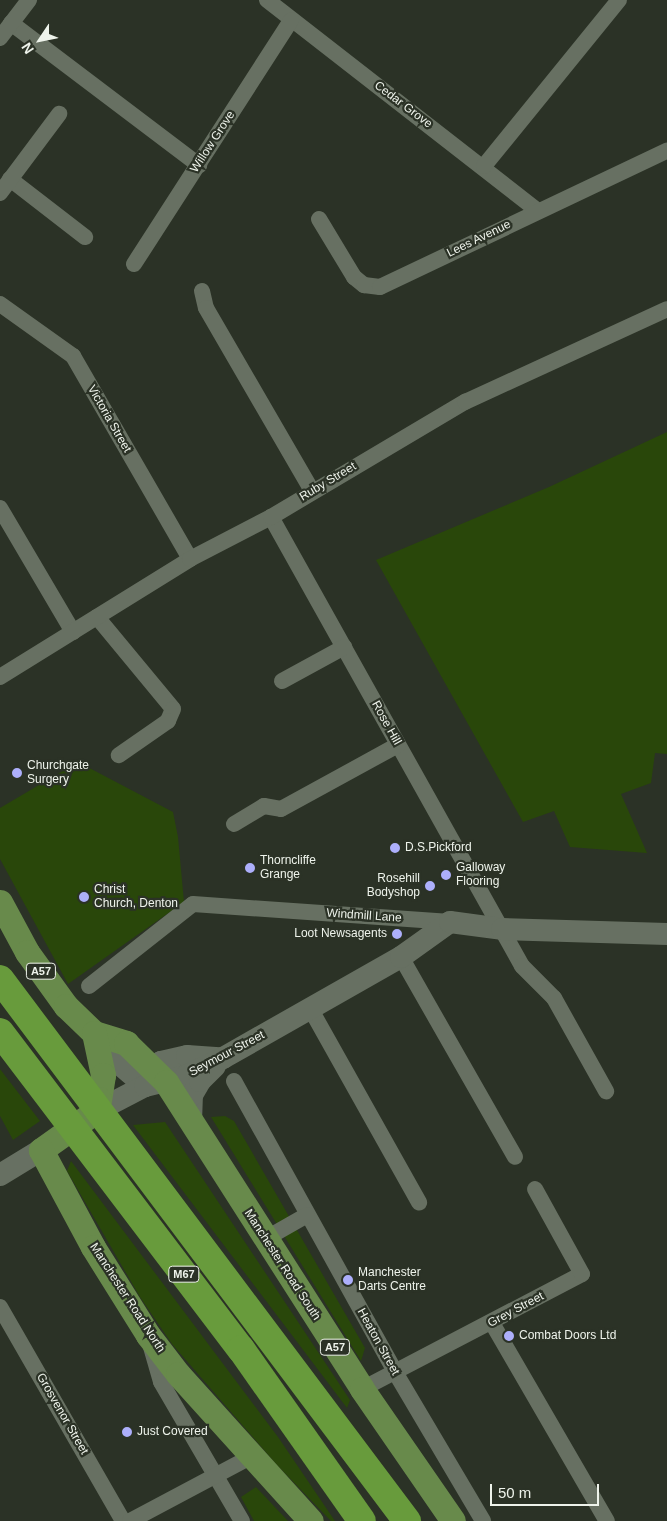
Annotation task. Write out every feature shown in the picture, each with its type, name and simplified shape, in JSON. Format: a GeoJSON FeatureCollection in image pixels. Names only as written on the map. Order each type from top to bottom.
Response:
{"type":"FeatureCollection","features":[{"type":"Feature","properties":{"kind":"highway","name":"M67"},"geometry":{"type":"LineString","coordinates":[[0,979],[407,1521]]}},
{"type":"Feature","properties":{"kind":"highway","name":"M67"},"geometry":{"type":"LineString","coordinates":[[0,1032],[241,1349],[362,1521]]}},
{"type":"Feature","properties":{"kind":"main road","name":"A57"},"geometry":{"type":"LineString","coordinates":[[0,902],[33,960],[66,1006],[95,1039],[126,1044],[154,1078]]}},
{"type":"Feature","properties":{"kind":"main road"},"geometry":{"type":"LineString","coordinates":[[95,1039],[103,1099]]}},
{"type":"Feature","properties":{"kind":"main road","name":"Manchester Road South"},"geometry":{"type":"LineString","coordinates":[[154,1078],[191,1122],[362,1389],[453,1521]]}},
{"type":"Feature","properties":{"kind":"main road","name":"Seymour Street"},"geometry":{"type":"LineString","coordinates":[[49,1145],[103,1099]]}},
{"type":"Feature","properties":{"kind":"main road","name":"Manchester Road North"},"geometry":{"type":"LineString","coordinates":[[49,1145],[93,1247],[148,1335],[252,1456],[311,1521]]}},
{"type":"Feature","properties":{"kind":"street"},"geometry":{"type":"LineString","coordinates":[[0,38],[29,0]]}},
{"type":"Feature","properties":{"kind":"street","name":"Cedar Grove"},"geometry":{"type":"LineString","coordinates":[[267,0],[484,166],[538,211]]}},
{"type":"Feature","properties":{"kind":"street"},"geometry":{"type":"LineString","coordinates":[[484,166],[619,0]]}},
{"type":"Feature","properties":{"kind":"street","name":"Willow Grove"},"geometry":{"type":"LineString","coordinates":[[134,264],[291,20]]}},
{"type":"Feature","properties":{"kind":"street"},"geometry":{"type":"LineString","coordinates":[[11,23],[199,165]]}},
{"type":"Feature","properties":{"kind":"street"},"geometry":{"type":"LineString","coordinates":[[0,192],[59,114]]}},
{"type":"Feature","properties":{"kind":"street","name":"Lees Avenue"},"geometry":{"type":"LineString","coordinates":[[320,219],[354,277],[364,285],[380,287],[667,151]]}},
{"type":"Feature","properties":{"kind":"street"},"geometry":{"type":"LineString","coordinates":[[10,179],[85,237]]}},
{"type":"Feature","properties":{"kind":"street"},"geometry":{"type":"LineString","coordinates":[[202,291],[206,308],[312,491]]}},
{"type":"Feature","properties":{"kind":"street","name":"Victoria Street"},"geometry":{"type":"LineString","coordinates":[[0,304],[72,356],[190,559]]}},
{"type":"Feature","properties":{"kind":"street","name":"Ruby Street"},"geometry":{"type":"LineString","coordinates":[[0,677],[190,559],[270,518],[312,491],[465,402],[667,309]]}},
{"type":"Feature","properties":{"kind":"street"},"geometry":{"type":"LineString","coordinates":[[0,508],[73,632]]}},
{"type":"Feature","properties":{"kind":"street","name":"Rose Hill"},"geometry":{"type":"LineString","coordinates":[[270,518],[522,966],[554,998],[606,1091]]}},
{"type":"Feature","properties":{"kind":"street"},"geometry":{"type":"LineString","coordinates":[[97,617],[173,708],[168,721],[119,756]]}},
{"type":"Feature","properties":{"kind":"street"},"geometry":{"type":"LineString","coordinates":[[282,681],[344,647]]}},
{"type":"Feature","properties":{"kind":"street"},"geometry":{"type":"LineString","coordinates":[[234,824],[264,806],[282,810],[398,745]]}},
{"type":"Feature","properties":{"kind":"street","name":"Windmill Lane"},"geometry":{"type":"LineString","coordinates":[[89,986],[192,904],[450,922],[502,929],[667,934]]}},
{"type":"Feature","properties":{"kind":"street","name":"Seymour Street"},"geometry":{"type":"LineString","coordinates":[[103,1099],[154,1078],[223,1058],[401,957],[450,922]]}},
{"type":"Feature","properties":{"kind":"street"},"geometry":{"type":"LineString","coordinates":[[401,957],[515,1157]]}},
{"type":"Feature","properties":{"kind":"street"},"geometry":{"type":"LineString","coordinates":[[310,1008],[419,1202]]}},
{"type":"Feature","properties":{"kind":"street"},"geometry":{"type":"LineString","coordinates":[[191,1122],[192,1095],[200,1081],[223,1058]]}},
{"type":"Feature","properties":{"kind":"street","name":"Heaton Street"},"geometry":{"type":"LineString","coordinates":[[234,1081],[395,1372],[483,1521]]}},
{"type":"Feature","properties":{"kind":"street","name":"Seymour Street"},"geometry":{"type":"LineString","coordinates":[[0,1175],[49,1145]]}},
{"type":"Feature","properties":{"kind":"street","name":"Grey Street"},"geometry":{"type":"LineString","coordinates":[[362,1389],[492,1323],[582,1274],[534,1189]]}},
{"type":"Feature","properties":{"kind":"street"},"geometry":{"type":"LineString","coordinates":[[266,1239],[307,1215]]}},
{"type":"Feature","properties":{"kind":"street","name":"Grosvenor Street"},"geometry":{"type":"LineString","coordinates":[[0,1307],[123,1521]]}},
{"type":"Feature","properties":{"kind":"street"},"geometry":{"type":"LineString","coordinates":[[492,1323],[607,1521]]}},
{"type":"Feature","properties":{"kind":"street"},"geometry":{"type":"LineString","coordinates":[[148,1335],[161,1382],[242,1521]]}},
{"type":"Feature","properties":{"kind":"street"},"geometry":{"type":"LineString","coordinates":[[130,1521],[252,1456]]}},
{"type":"Feature","properties":{"kind":"green space"},"geometry":{"type":"Polygon","coordinates":[[[667,432],[667,754],[655,753],[651,783],[621,794],[647,853],[570,847],[554,811],[523,822],[376,560],[549,487],[667,432]]]}},
{"type":"Feature","properties":{"kind":"green space"},"geometry":{"type":"Polygon","coordinates":[[[78,762],[173,812],[178,837],[184,902],[68,984],[0,859],[0,808],[78,762]]]}},
{"type":"Feature","properties":{"kind":"green space"},"geometry":{"type":"Polygon","coordinates":[[[0,1069],[40,1121],[13,1140],[0,1116],[0,1069]]]}},
{"type":"Feature","properties":{"kind":"green space"},"geometry":{"type":"Polygon","coordinates":[[[225,1116],[234,1121],[365,1348],[361,1361],[211,1117],[225,1116]]]}},
{"type":"Feature","properties":{"kind":"green space"},"geometry":{"type":"Polygon","coordinates":[[[165,1122],[350,1400],[347,1408],[133,1125],[165,1122]]]}},
{"type":"Feature","properties":{"kind":"green space"},"geometry":{"type":"Polygon","coordinates":[[[71,1161],[278,1437],[335,1521],[331,1521],[277,1465],[172,1344],[140,1297],[67,1171],[71,1161]]]}},
{"type":"Feature","properties":{"kind":"green space"},"geometry":{"type":"Polygon","coordinates":[[[256,1487],[288,1521],[254,1521],[241,1497],[256,1487]]]}},
{"type":"Feature","properties":{"kind":"place","name":"Churchgate Surgery"},"geometry":{"type":"Point","coordinates":[17,773]}},
{"type":"Feature","properties":{"kind":"place","name":"D.S.Pickford"},"geometry":{"type":"Point","coordinates":[395,848]}},
{"type":"Feature","properties":{"kind":"place","name":"Thorncliffe Grange"},"geometry":{"type":"Point","coordinates":[250,868]}},
{"type":"Feature","properties":{"kind":"place","name":"Galloway Flooring"},"geometry":{"type":"Point","coordinates":[446,875]}},
{"type":"Feature","properties":{"kind":"place","name":"Rosehill Bodyshop"},"geometry":{"type":"Point","coordinates":[430,886]}},
{"type":"Feature","properties":{"kind":"place","name":"Christ Church, Denton"},"geometry":{"type":"Point","coordinates":[84,897]}},
{"type":"Feature","properties":{"kind":"place","name":"Loot Newsagents"},"geometry":{"type":"Point","coordinates":[397,934]}},
{"type":"Feature","properties":{"kind":"place","name":"Manchester Darts Centre"},"geometry":{"type":"Point","coordinates":[348,1280]}},
{"type":"Feature","properties":{"kind":"place","name":"Combat Doors Ltd"},"geometry":{"type":"Point","coordinates":[509,1336]}},
{"type":"Feature","properties":{"kind":"place","name":"Just Covered"},"geometry":{"type":"Point","coordinates":[127,1432]}}]}
